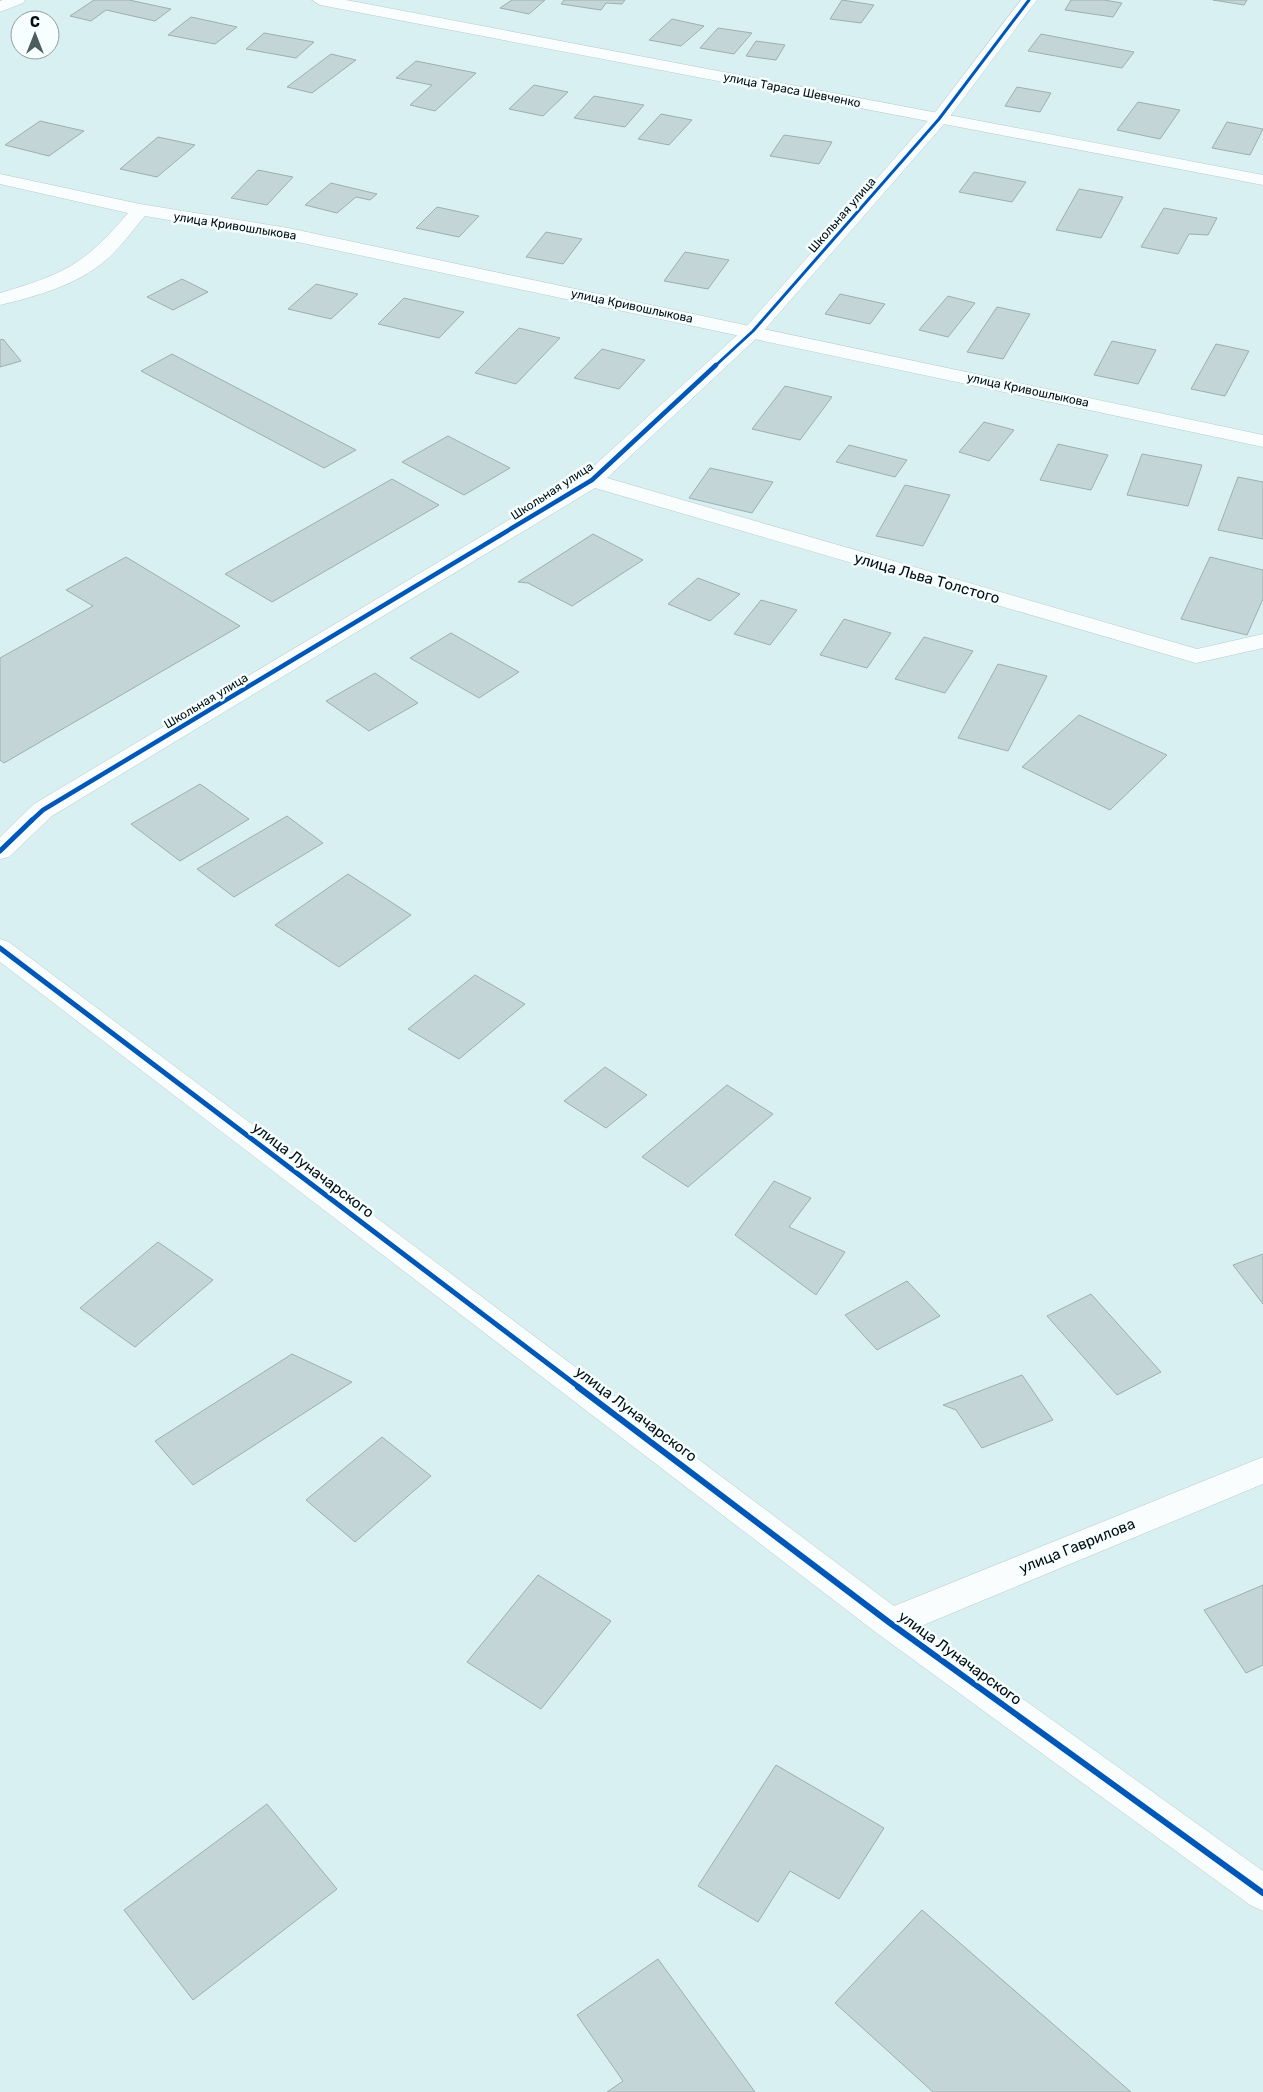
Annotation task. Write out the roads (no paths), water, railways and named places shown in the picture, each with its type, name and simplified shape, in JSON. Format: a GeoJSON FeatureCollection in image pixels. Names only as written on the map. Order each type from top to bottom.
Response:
{"type":"FeatureCollection","features":[{"type":"Feature","properties":{"kind":"street"},"geometry":{"type":"LineString","coordinates":[[0,7],[17,0]]}},
{"type":"Feature","properties":{"kind":"street","name":"улица Тараса Шевченко"},"geometry":{"type":"LineString","coordinates":[[320,0],[1263,180]]}},
{"type":"Feature","properties":{"kind":"street","name":"Школьная улица"},"geometry":{"type":"LineString","coordinates":[[0,851],[43,810],[592,480],[753,331],[939,119],[1029,0]]}},
{"type":"Feature","properties":{"kind":"street","name":"улица Кривошлыкова"},"geometry":{"type":"LineString","coordinates":[[0,180],[140,210],[288,234],[753,331],[1263,441]]}},
{"type":"Feature","properties":{"kind":"street"},"geometry":{"type":"LineString","coordinates":[[0,299],[37,288],[73,272],[98,257],[140,210]]}},
{"type":"Feature","properties":{"kind":"street","name":"улица Льва Толстого"},"geometry":{"type":"LineString","coordinates":[[592,480],[1196,656],[1263,641]]}},
{"type":"Feature","properties":{"kind":"street","name":"улица Луначарского"},"geometry":{"type":"LineString","coordinates":[[0,948],[890,1623],[1263,1893]]}},
{"type":"Feature","properties":{"kind":"street","name":"улица Гаврилова"},"geometry":{"type":"LineString","coordinates":[[890,1623],[1263,1470]]}}]}
